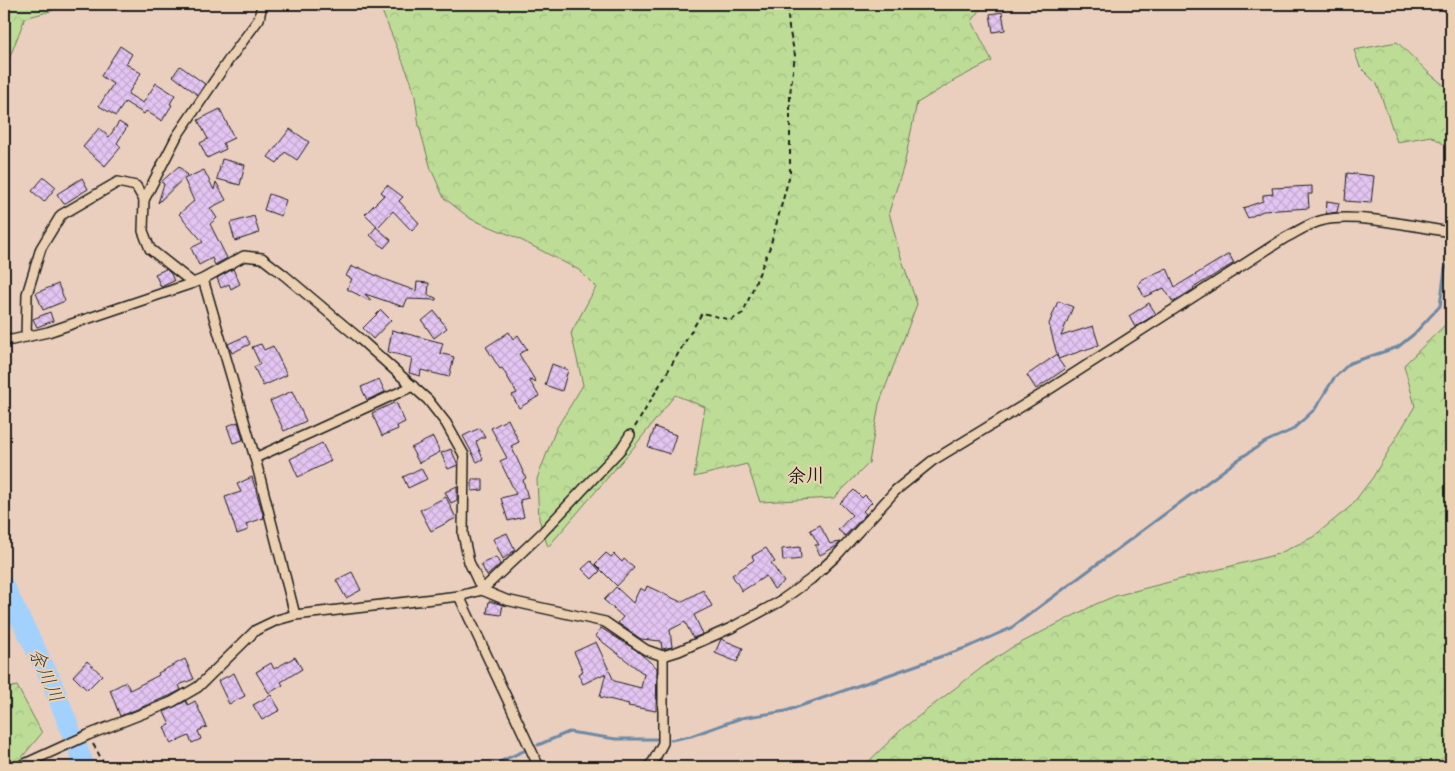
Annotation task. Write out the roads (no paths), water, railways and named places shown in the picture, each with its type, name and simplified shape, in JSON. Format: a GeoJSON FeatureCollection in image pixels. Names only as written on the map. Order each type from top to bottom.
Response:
{"type":"FeatureCollection","features":[{"type":"Feature","properties":{"kind":"street"},"geometry":{"type":"LineString","coordinates":[[193,283],[150,249],[142,231],[144,200],[178,136],[228,61],[259,19],[262,4]]}},
{"type":"Feature","properties":{"kind":"street"},"geometry":{"type":"LineString","coordinates":[[26,336],[27,294],[41,248],[61,215],[118,182],[136,186],[144,200]]}},
{"type":"Feature","properties":{"kind":"street"},"geometry":{"type":"LineString","coordinates":[[4,339],[12,340],[48,332],[193,283],[244,256],[262,258],[284,274],[413,386],[428,400],[446,423],[464,455],[463,534],[469,562],[482,590],[506,600],[605,622],[646,650],[663,656],[731,628],[779,602],[811,579],[836,556],[896,490],[932,461],[1042,394],[1285,238],[1322,220],[1334,218],[1360,219],[1451,232]]}},
{"type":"Feature","properties":{"kind":"street"},"geometry":{"type":"LineString","coordinates":[[203,279],[255,458],[295,615]]}},
{"type":"Feature","properties":{"kind":"street"},"geometry":{"type":"LineString","coordinates":[[255,458],[413,386]]}},
{"type":"Feature","properties":{"kind":"street"},"geometry":{"type":"LineString","coordinates":[[18,767],[88,735],[172,702],[198,687],[256,630],[277,620],[295,615],[459,596],[482,590],[548,527],[621,449],[630,435]]}},
{"type":"Feature","properties":{"kind":"street"},"geometry":{"type":"LineString","coordinates":[[459,596],[539,767]]}},
{"type":"Feature","properties":{"kind":"street"},"geometry":{"type":"LineString","coordinates":[[648,767],[653,762],[663,742],[663,656]]}},
{"type":"Feature","properties":{"kind":"waterway"},"geometry":{"type":"LineString","coordinates":[[671,740],[691,736],[741,718],[786,711],[968,647],[1011,628],[1239,459],[1265,442],[1292,430],[1315,409],[1334,378],[1350,363],[1398,347],[1414,334],[1440,306],[1445,269],[1451,261]]}},
{"type":"Feature","properties":{"kind":"waterway","name":"余川川"},"geometry":{"type":"LineString","coordinates":[[4,586],[50,678],[85,767]]}},
{"type":"Feature","properties":{"kind":"waterway"},"geometry":{"type":"LineString","coordinates":[[538,745],[569,732],[616,739],[658,739]]}},
{"type":"Feature","properties":{"kind":"waterway"},"geometry":{"type":"LineString","coordinates":[[488,767],[526,750]]}},
{"type":"Feature","properties":{"kind":"district","name":"余川"},"geometry":{"type":"Point","coordinates":[806,475]}}]}
